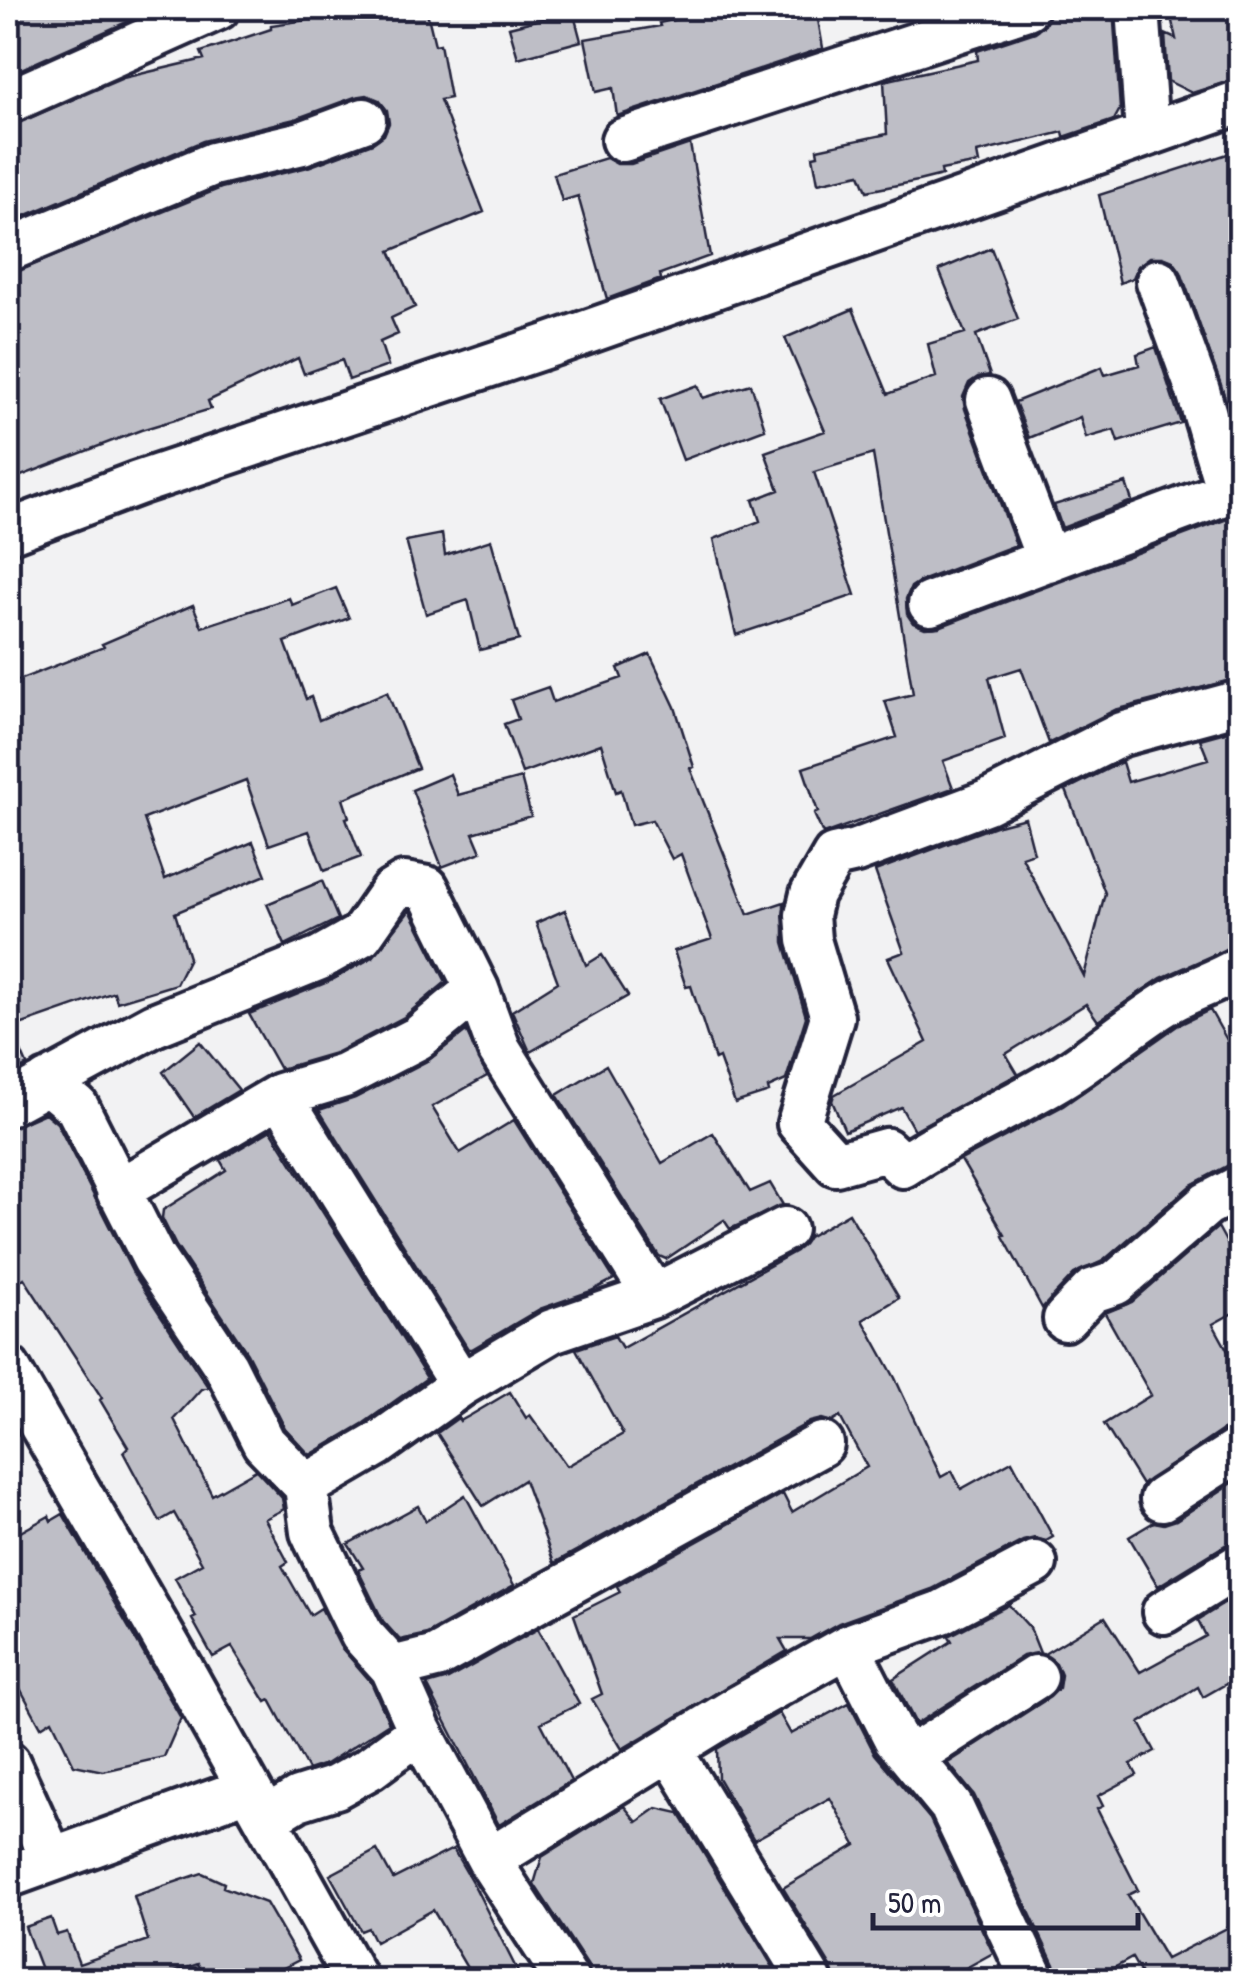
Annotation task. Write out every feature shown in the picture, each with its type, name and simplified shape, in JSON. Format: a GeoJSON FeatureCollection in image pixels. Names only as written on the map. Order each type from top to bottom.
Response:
{"type":"FeatureCollection","features":[{"type":"Feature","properties":{"kind":"street"},"geometry":{"type":"LineString","coordinates":[[8,102],[218,8]]}},
{"type":"Feature","properties":{"kind":"street"},"geometry":{"type":"LineString","coordinates":[[623,140],[1027,8]]}},
{"type":"Feature","properties":{"kind":"street"},"geometry":{"type":"LineString","coordinates":[[1138,8],[1147,133]]}},
{"type":"Feature","properties":{"kind":"street"},"geometry":{"type":"LineString","coordinates":[[8,532],[138,483],[553,344],[1240,102]]}},
{"type":"Feature","properties":{"kind":"street"},"geometry":{"type":"LineString","coordinates":[[8,250],[213,164],[302,144],[364,120]]}},
{"type":"Feature","properties":{"kind":"street"},"geometry":{"type":"LineString","coordinates":[[930,604],[1234,493],[1158,281]]}},
{"type":"Feature","properties":{"kind":"street"},"geometry":{"type":"LineString","coordinates":[[988,400],[1048,560]]}},
{"type":"Feature","properties":{"kind":"street"},"geometry":{"type":"LineString","coordinates":[[1240,702],[1122,734],[987,802],[834,856],[812,894],[807,916],[809,940],[832,1016],[800,1123],[836,1164],[886,1150],[903,1166],[932,1146],[982,1124],[1070,1072],[1167,1002],[1240,968]]}},
{"type":"Feature","properties":{"kind":"street"},"geometry":{"type":"LineString","coordinates":[[8,1104],[154,1025],[320,958],[362,935],[391,892],[404,884],[427,888],[478,989],[499,1049],[654,1296]]}},
{"type":"Feature","properties":{"kind":"street"},"geometry":{"type":"LineString","coordinates":[[118,1191],[280,1095],[344,1076],[418,1038],[478,989]]}},
{"type":"Feature","properties":{"kind":"street"},"geometry":{"type":"LineString","coordinates":[[46,1082],[76,1108],[154,1260],[226,1367],[264,1443],[306,1486],[312,1532],[362,1635],[392,1668],[420,1731],[488,1860],[567,1980]]}},
{"type":"Feature","properties":{"kind":"street"},"geometry":{"type":"LineString","coordinates":[[280,1095],[462,1385]]}},
{"type":"Feature","properties":{"kind":"street"},"geometry":{"type":"LineString","coordinates":[[1065,1319],[1092,1291],[1116,1283],[1207,1204],[1240,1187]]}},
{"type":"Feature","properties":{"kind":"street"},"geometry":{"type":"LineString","coordinates":[[306,1486],[552,1332],[654,1296],[785,1229]]}},
{"type":"Feature","properties":{"kind":"street"},"geometry":{"type":"LineString","coordinates":[[8,1368],[356,1980]]}},
{"type":"Feature","properties":{"kind":"street"},"geometry":{"type":"LineString","coordinates":[[392,1668],[436,1657],[822,1444]]}},
{"type":"Feature","properties":{"kind":"street"},"geometry":{"type":"LineString","coordinates":[[1162,1499],[1240,1449]]}},
{"type":"Feature","properties":{"kind":"street"},"geometry":{"type":"LineString","coordinates":[[488,1860],[848,1646],[942,1612],[1035,1562]]}},
{"type":"Feature","properties":{"kind":"street"},"geometry":{"type":"LineString","coordinates":[[1164,1612],[1240,1565]]}},
{"type":"Feature","properties":{"kind":"street"},"geometry":{"type":"LineString","coordinates":[[848,1646],[895,1738],[950,1806],[1033,1980]]}},
{"type":"Feature","properties":{"kind":"street"},"geometry":{"type":"LineString","coordinates":[[911,1757],[1036,1677]]}},
{"type":"Feature","properties":{"kind":"street"},"geometry":{"type":"LineString","coordinates":[[8,1876],[52,1860],[336,1786],[370,1768],[420,1731]]}},
{"type":"Feature","properties":{"kind":"street"},"geometry":{"type":"LineString","coordinates":[[670,1750],[810,1980]]}},
{"type":"Feature","properties":{"kind":"street"},"geometry":{"type":"LineString","coordinates":[[8,1763],[52,1860]]}},
{"type":"Feature","properties":{"kind":"building"},"geometry":{"type":"Polygon","coordinates":[[[8,8],[158,8],[8,75],[8,8]]]}},
{"type":"Feature","properties":{"kind":"building"},"geometry":{"type":"Polygon","coordinates":[[[353,8],[426,8],[435,45],[440,44],[450,98],[440,100],[484,212],[390,251],[415,307],[391,318],[398,334],[380,342],[388,366],[349,380],[342,360],[304,374],[298,358],[208,401],[211,409],[141,430],[8,481],[8,275],[221,188],[308,167],[373,143],[384,135],[389,123],[387,110],[379,100],[367,95],[355,97],[295,119],[203,141],[8,223],[8,127],[123,78],[204,59],[201,52],[271,29],[271,25],[353,8]]]}},
{"type":"Feature","properties":{"kind":"building"},"geometry":{"type":"Polygon","coordinates":[[[730,8],[816,8],[823,48],[617,116],[613,88],[596,92],[585,39],[730,8]]]}},
{"type":"Feature","properties":{"kind":"building"},"geometry":{"type":"Polygon","coordinates":[[[1051,8],[1113,8],[1120,109],[1114,120],[1064,137],[1063,132],[977,153],[979,163],[941,170],[942,175],[918,181],[867,191],[860,174],[818,183],[813,156],[818,155],[817,149],[887,134],[884,81],[978,60],[977,51],[1045,25],[1051,8]]]}},
{"type":"Feature","properties":{"kind":"building"},"geometry":{"type":"Polygon","coordinates":[[[1169,8],[1240,8],[1240,78],[1192,93],[1168,81],[1165,34],[1176,39],[1169,8]]]}},
{"type":"Feature","properties":{"kind":"building"},"geometry":{"type":"Polygon","coordinates":[[[573,11],[581,41],[518,58],[509,27],[573,11]]]}},
{"type":"Feature","properties":{"kind":"building"},"geometry":{"type":"Polygon","coordinates":[[[690,144],[710,256],[607,299],[578,196],[562,201],[554,174],[606,158],[617,164],[631,164],[690,144]]]}},
{"type":"Feature","properties":{"kind":"building"},"geometry":{"type":"Polygon","coordinates":[[[1240,150],[1240,405],[1229,409],[1181,272],[1173,261],[1150,257],[1138,266],[1133,278],[1120,283],[1099,195],[1240,150]]]}},
{"type":"Feature","properties":{"kind":"building"},"geometry":{"type":"Polygon","coordinates":[[[991,248],[1018,319],[976,335],[990,375],[969,383],[963,397],[1016,545],[920,581],[911,587],[906,599],[907,614],[913,623],[925,628],[939,627],[1230,518],[1240,518],[1240,678],[1115,710],[1049,743],[1021,668],[989,678],[1005,739],[943,761],[953,788],[823,834],[803,768],[897,737],[885,701],[913,694],[873,454],[814,472],[855,595],[736,635],[714,539],[760,521],[753,500],[779,490],[765,452],[825,431],[785,338],[853,309],[888,394],[936,377],[928,344],[965,333],[939,270],[991,248]]]}},
{"type":"Feature","properties":{"kind":"building"},"geometry":{"type":"Polygon","coordinates":[[[1156,347],[1181,423],[1118,442],[1114,430],[1086,438],[1080,417],[1029,438],[1015,402],[1102,367],[1105,375],[1139,365],[1137,354],[1156,347]]]}},
{"type":"Feature","properties":{"kind":"building"},"geometry":{"type":"Polygon","coordinates":[[[751,384],[765,429],[683,460],[660,399],[698,385],[703,398],[751,384]]]}},
{"type":"Feature","properties":{"kind":"building"},"geometry":{"type":"Polygon","coordinates":[[[1126,483],[1132,501],[1062,528],[1054,505],[1126,483]]]}},
{"type":"Feature","properties":{"kind":"building"},"geometry":{"type":"Polygon","coordinates":[[[442,534],[445,555],[491,540],[519,640],[480,650],[468,600],[426,614],[406,541],[442,534]]]}},
{"type":"Feature","properties":{"kind":"building"},"geometry":{"type":"Polygon","coordinates":[[[336,588],[349,618],[285,642],[306,699],[311,697],[319,720],[387,692],[418,768],[343,799],[361,857],[324,871],[309,831],[269,845],[246,780],[144,819],[165,879],[253,842],[266,875],[175,913],[189,958],[176,984],[117,1002],[114,992],[11,1028],[27,1065],[8,1076],[8,684],[104,647],[102,644],[193,605],[202,627],[289,598],[292,605],[336,588]]]}},
{"type":"Feature","properties":{"kind":"building"},"geometry":{"type":"Polygon","coordinates":[[[650,654],[675,707],[694,767],[690,768],[748,914],[784,902],[784,942],[806,1017],[786,1080],[768,1088],[769,1092],[735,1103],[674,951],[712,939],[681,854],[672,859],[652,820],[631,825],[601,744],[522,773],[504,724],[518,719],[511,700],[548,687],[553,702],[622,678],[618,668],[650,654]]]}},
{"type":"Feature","properties":{"kind":"building"},"geometry":{"type":"Polygon","coordinates":[[[1240,728],[1240,943],[1161,978],[1098,1021],[1086,1004],[1006,1054],[1018,1074],[914,1130],[901,1107],[845,1131],[832,1101],[834,1095],[927,1042],[888,958],[904,952],[875,871],[1025,818],[1034,853],[1022,857],[1084,976],[1105,893],[1066,790],[1122,762],[1128,782],[1208,759],[1200,739],[1240,728]]]}},
{"type":"Feature","properties":{"kind":"building"},"geometry":{"type":"Polygon","coordinates":[[[450,774],[458,795],[521,778],[531,816],[473,833],[481,852],[442,867],[412,790],[450,774]]]}},
{"type":"Feature","properties":{"kind":"building"},"geometry":{"type":"Polygon","coordinates":[[[322,881],[338,919],[285,945],[267,904],[322,881]]]}},
{"type":"Feature","properties":{"kind":"building"},"geometry":{"type":"Polygon","coordinates":[[[410,910],[446,982],[404,1017],[335,1053],[280,1069],[249,1014],[330,981],[373,957],[410,910]]]}},
{"type":"Feature","properties":{"kind":"building"},"geometry":{"type":"Polygon","coordinates":[[[565,910],[586,965],[602,955],[628,996],[530,1052],[512,1011],[558,982],[536,923],[565,910]]]}},
{"type":"Feature","properties":{"kind":"building"},"geometry":{"type":"Polygon","coordinates":[[[1210,1010],[1240,1063],[1240,1162],[1191,1185],[1103,1261],[1074,1274],[1042,1308],[961,1160],[1063,1106],[1177,1026],[1210,1010]]]}},
{"type":"Feature","properties":{"kind":"building"},"geometry":{"type":"Polygon","coordinates":[[[466,1031],[487,1076],[432,1107],[460,1153],[514,1120],[614,1279],[540,1309],[472,1349],[468,1349],[319,1110],[355,1098],[429,1060],[466,1031]]]}},
{"type":"Feature","properties":{"kind":"building"},"geometry":{"type":"Polygon","coordinates":[[[200,1042],[239,1090],[194,1117],[163,1072],[200,1042]]]}},
{"type":"Feature","properties":{"kind":"building"},"geometry":{"type":"Polygon","coordinates":[[[606,1065],[662,1163],[713,1133],[750,1192],[770,1183],[783,1205],[730,1229],[724,1220],[666,1259],[659,1256],[557,1095],[606,1065]]]}},
{"type":"Feature","properties":{"kind":"building"},"geometry":{"type":"Polygon","coordinates":[[[45,1113],[57,1123],[133,1273],[208,1387],[201,1389],[174,1419],[212,1495],[256,1470],[282,1498],[284,1509],[265,1519],[288,1562],[282,1566],[310,1615],[321,1608],[340,1646],[371,1682],[389,1723],[326,1764],[308,1770],[270,1700],[266,1702],[232,1647],[213,1657],[175,1578],[202,1563],[174,1513],[160,1521],[123,1452],[128,1447],[102,1398],[24,1278],[20,1281],[8,1261],[8,1129],[45,1113]]]}},
{"type":"Feature","properties":{"kind":"building"},"geometry":{"type":"Polygon","coordinates":[[[271,1130],[427,1378],[310,1455],[285,1428],[247,1353],[176,1246],[162,1218],[163,1210],[226,1170],[220,1160],[271,1130]]]}},
{"type":"Feature","properties":{"kind":"building"},"geometry":{"type":"Polygon","coordinates":[[[849,1213],[899,1298],[863,1320],[941,1477],[952,1471],[961,1489],[1012,1461],[1053,1537],[1046,1541],[1023,1541],[932,1589],[839,1623],[810,1639],[780,1639],[787,1651],[622,1749],[592,1699],[602,1694],[574,1615],[620,1592],[617,1586],[783,1494],[792,1512],[867,1467],[840,1417],[832,1422],[810,1422],[554,1563],[524,1480],[483,1506],[437,1433],[510,1392],[526,1418],[530,1415],[567,1466],[623,1434],[576,1349],[615,1336],[622,1348],[796,1251],[808,1237],[849,1213]]]}},
{"type":"Feature","properties":{"kind":"building"},"geometry":{"type":"Polygon","coordinates":[[[1218,1227],[1240,1267],[1240,1309],[1213,1324],[1240,1373],[1240,1424],[1226,1428],[1142,1485],[1104,1424],[1151,1395],[1105,1313],[1132,1302],[1218,1227]]]}},
{"type":"Feature","properties":{"kind":"building"},"geometry":{"type":"Polygon","coordinates":[[[1240,1478],[1240,1540],[1158,1586],[1129,1537],[1154,1522],[1176,1520],[1240,1478]]]}},
{"type":"Feature","properties":{"kind":"building"},"geometry":{"type":"Polygon","coordinates":[[[465,1495],[514,1585],[427,1634],[400,1640],[383,1621],[358,1570],[363,1568],[348,1544],[418,1506],[426,1521],[465,1495]]]}},
{"type":"Feature","properties":{"kind":"building"},"geometry":{"type":"Polygon","coordinates":[[[63,1514],[181,1718],[164,1757],[103,1771],[74,1765],[52,1720],[41,1727],[8,1666],[8,1539],[49,1516],[51,1521],[63,1514]]]}},
{"type":"Feature","properties":{"kind":"building"},"geometry":{"type":"Polygon","coordinates":[[[1240,1594],[1240,1676],[1203,1697],[1198,1687],[1140,1723],[1155,1751],[1131,1764],[1137,1775],[1098,1796],[1103,1806],[1097,1809],[1138,1890],[1128,1895],[1166,1959],[1233,1925],[1240,1940],[1240,1974],[1227,1980],[1124,1980],[1140,1972],[1132,1958],[1092,1980],[1058,1980],[974,1795],[948,1763],[1050,1697],[1059,1688],[1061,1675],[1056,1663],[1044,1654],[1105,1617],[1140,1672],[1206,1636],[1198,1620],[1240,1594]]]}},
{"type":"Feature","properties":{"kind":"building"},"geometry":{"type":"Polygon","coordinates":[[[1009,1605],[1030,1628],[1040,1653],[1023,1656],[916,1724],[893,1679],[952,1641],[949,1636],[1009,1605]]]}},
{"type":"Feature","properties":{"kind":"building"},"geometry":{"type":"Polygon","coordinates":[[[538,1629],[579,1704],[541,1723],[571,1781],[499,1825],[427,1685],[448,1679],[538,1629]]]}},
{"type":"Feature","properties":{"kind":"building"},"geometry":{"type":"Polygon","coordinates":[[[849,1703],[875,1754],[930,1819],[993,1953],[944,1980],[835,1980],[783,1888],[856,1845],[830,1798],[754,1840],[718,1778],[717,1749],[779,1713],[791,1734],[849,1703]]]}},
{"type":"Feature","properties":{"kind":"building"},"geometry":{"type":"Polygon","coordinates":[[[624,1806],[637,1822],[657,1808],[679,1813],[781,1980],[592,1980],[588,1966],[534,1884],[542,1857],[624,1806]]]}},
{"type":"Feature","properties":{"kind":"building"},"geometry":{"type":"Polygon","coordinates":[[[453,1849],[522,1980],[474,1980],[433,1910],[375,1942],[368,1928],[361,1931],[330,1875],[377,1850],[393,1879],[453,1849]]]}},
{"type":"Feature","properties":{"kind":"building"},"geometry":{"type":"Polygon","coordinates":[[[202,1873],[224,1883],[223,1887],[266,1903],[299,1960],[260,1980],[207,1980],[198,1964],[151,1980],[45,1980],[25,1927],[51,1918],[57,1935],[67,1932],[79,1964],[148,1940],[134,1896],[202,1873]]]}}]}
